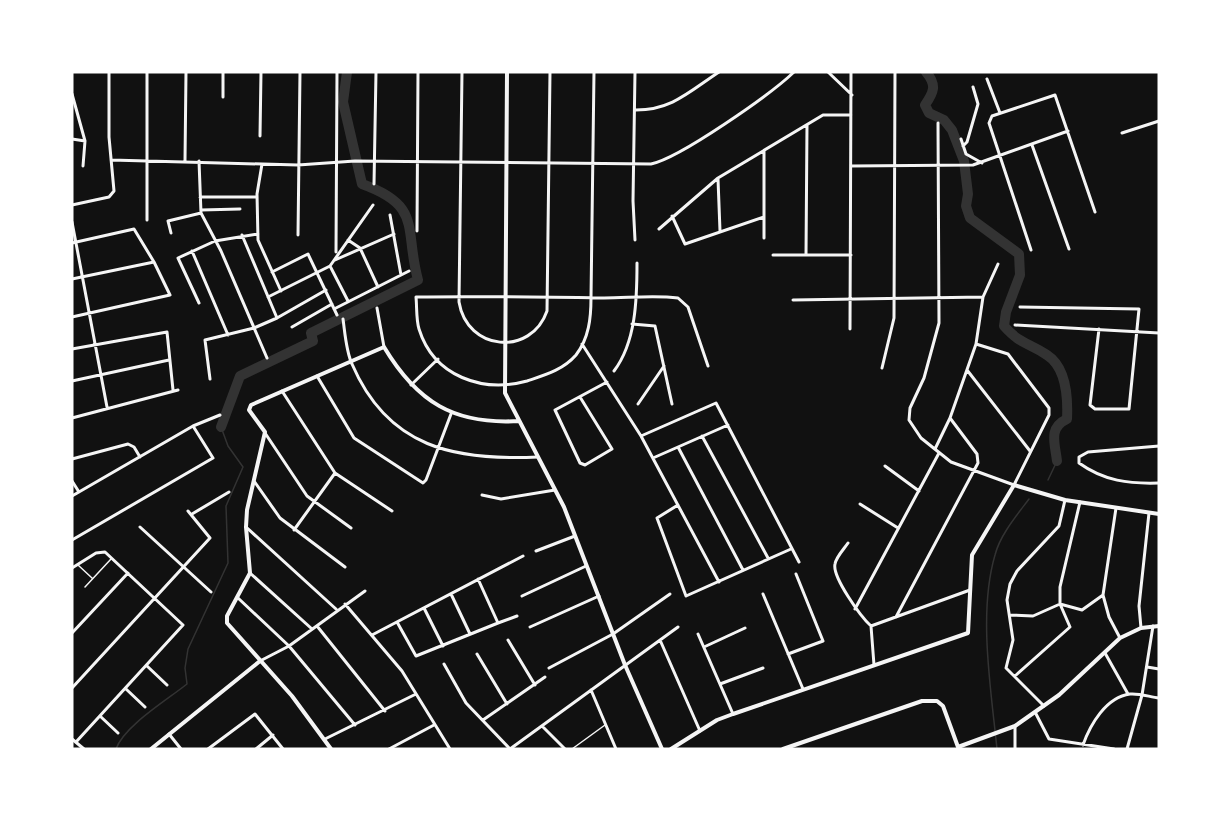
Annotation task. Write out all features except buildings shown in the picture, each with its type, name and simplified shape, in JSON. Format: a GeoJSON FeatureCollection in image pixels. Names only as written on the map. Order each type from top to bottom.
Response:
{"type":"FeatureCollection","features":[{"type":"Feature","properties":{"kind":"street"},"geometry":{"type":"LineString","coordinates":[[72,205],[113,195],[109,72]]}},
{"type":"Feature","properties":{"kind":"street"},"geometry":{"type":"LineString","coordinates":[[147,72],[147,220]]}},
{"type":"Feature","properties":{"kind":"street"},"geometry":{"type":"LineString","coordinates":[[185,160],[186,72]]}},
{"type":"Feature","properties":{"kind":"street"},"geometry":{"type":"LineString","coordinates":[[223,72],[223,97]]}},
{"type":"Feature","properties":{"kind":"street"},"geometry":{"type":"LineString","coordinates":[[260,136],[261,72]]}},
{"type":"Feature","properties":{"kind":"street"},"geometry":{"type":"LineString","coordinates":[[298,235],[300,72]]}},
{"type":"Feature","properties":{"kind":"street"},"geometry":{"type":"LineString","coordinates":[[336,252],[337,72]]}},
{"type":"Feature","properties":{"kind":"street"},"geometry":{"type":"LineString","coordinates":[[374,184],[376,72]]}},
{"type":"Feature","properties":{"kind":"street"},"geometry":{"type":"LineString","coordinates":[[417,231],[418,72]]}},
{"type":"Feature","properties":{"kind":"street"},"geometry":{"type":"LineString","coordinates":[[462,72],[459,297],[464,320],[475,333],[488,340],[504,341],[525,338],[540,326],[547,310],[549,297],[550,72]]}},
{"type":"Feature","properties":{"kind":"street"},"geometry":{"type":"LineString","coordinates":[[507,72],[504,387],[555,490],[625,666],[662,749]]}},
{"type":"Feature","properties":{"kind":"street"},"geometry":{"type":"LineString","coordinates":[[594,72],[591,298],[589,325],[576,354],[556,370],[504,387],[467,381],[438,359],[419,328],[416,297],[591,298],[673,297],[684,301],[708,366]]}},
{"type":"Feature","properties":{"kind":"street"},"geometry":{"type":"LineString","coordinates":[[635,72],[635,240]]}},
{"type":"Feature","properties":{"kind":"street"},"geometry":{"type":"LineString","coordinates":[[636,110],[658,110],[668,106],[719,72]]}},
{"type":"Feature","properties":{"kind":"street"},"geometry":{"type":"LineString","coordinates":[[111,160],[185,160],[298,165],[335,161],[506,164],[662,162],[773,90],[794,72]]}},
{"type":"Feature","properties":{"kind":"street"},"geometry":{"type":"LineString","coordinates":[[828,72],[852,95]]}},
{"type":"Feature","properties":{"kind":"street"},"geometry":{"type":"LineString","coordinates":[[850,329],[851,72]]}},
{"type":"Feature","properties":{"kind":"street"},"geometry":{"type":"LineString","coordinates":[[882,368],[893,328],[895,72]]}},
{"type":"Feature","properties":{"kind":"street"},"geometry":{"type":"LineString","coordinates":[[987,79],[1000,113]]}},
{"type":"Feature","properties":{"kind":"street"},"geometry":{"type":"LineString","coordinates":[[963,146],[967,142],[978,104],[973,87]]}},
{"type":"Feature","properties":{"kind":"street"},"geometry":{"type":"LineString","coordinates":[[72,94],[85,141],[83,166]]}},
{"type":"Feature","properties":{"kind":"street"},"geometry":{"type":"LineString","coordinates":[[1031,250],[989,123],[992,116],[1055,96],[1095,212]]}},
{"type":"Feature","properties":{"kind":"street"},"geometry":{"type":"LineString","coordinates":[[658,229],[718,178],[807,124],[823,115],[851,115]]}},
{"type":"Feature","properties":{"kind":"street"},"geometry":{"type":"LineString","coordinates":[[1122,133],[1159,121]]}},
{"type":"Feature","properties":{"kind":"street"},"geometry":{"type":"LineString","coordinates":[[938,123],[939,323],[924,378],[910,408],[909,420],[913,430],[939,453],[974,472],[1065,500],[1159,514]]}},
{"type":"Feature","properties":{"kind":"street"},"geometry":{"type":"LineString","coordinates":[[806,255],[807,124]]}},
{"type":"Feature","properties":{"kind":"street"},"geometry":{"type":"LineString","coordinates":[[851,166],[973,165],[1068,131]]}},
{"type":"Feature","properties":{"kind":"street"},"geometry":{"type":"LineString","coordinates":[[72,139],[85,141]]}},
{"type":"Feature","properties":{"kind":"street"},"geometry":{"type":"LineString","coordinates":[[961,139],[966,154],[982,163]]}},
{"type":"Feature","properties":{"kind":"street"},"geometry":{"type":"LineString","coordinates":[[1032,145],[1069,249]]}},
{"type":"Feature","properties":{"kind":"street"},"geometry":{"type":"LineString","coordinates":[[764,151],[764,238]]}},
{"type":"Feature","properties":{"kind":"street"},"geometry":{"type":"LineString","coordinates":[[199,161],[201,211],[267,358]]}},
{"type":"Feature","properties":{"kind":"street"},"geometry":{"type":"LineString","coordinates":[[262,164],[257,197],[258,234],[281,291]]}},
{"type":"Feature","properties":{"kind":"street"},"geometry":{"type":"LineString","coordinates":[[718,178],[720,231]]}},
{"type":"Feature","properties":{"kind":"street"},"geometry":{"type":"LineString","coordinates":[[200,197],[257,197]]}},
{"type":"Feature","properties":{"kind":"street"},"geometry":{"type":"LineString","coordinates":[[268,297],[330,266],[373,205]]}},
{"type":"Feature","properties":{"kind":"street"},"geometry":{"type":"LineString","coordinates":[[171,233],[168,221],[201,211],[240,208]]}},
{"type":"Feature","properties":{"kind":"street"},"geometry":{"type":"LineString","coordinates":[[390,215],[401,275]]}},
{"type":"Feature","properties":{"kind":"street"},"geometry":{"type":"LineString","coordinates":[[672,216],[685,244],[764,217]]}},
{"type":"Feature","properties":{"kind":"street"},"geometry":{"type":"LineString","coordinates":[[72,222],[107,407]]}},
{"type":"Feature","properties":{"kind":"street"},"geometry":{"type":"LineString","coordinates":[[72,317],[168,297],[154,262],[134,229],[74,242]]}},
{"type":"Feature","properties":{"kind":"street"},"geometry":{"type":"LineString","coordinates":[[199,303],[178,258],[215,241],[258,234]]}},
{"type":"Feature","properties":{"kind":"street"},"geometry":{"type":"LineString","coordinates":[[334,261],[394,234]]}},
{"type":"Feature","properties":{"kind":"street"},"geometry":{"type":"LineString","coordinates":[[242,235],[277,318]]}},
{"type":"Feature","properties":{"kind":"street"},"geometry":{"type":"LineString","coordinates":[[348,240],[360,248],[378,287]]}},
{"type":"Feature","properties":{"kind":"street"},"geometry":{"type":"LineString","coordinates":[[192,251],[228,335]]}},
{"type":"Feature","properties":{"kind":"street"},"geometry":{"type":"LineString","coordinates":[[272,272],[305,254],[310,256],[337,315]]}},
{"type":"Feature","properties":{"kind":"street"},"geometry":{"type":"LineString","coordinates":[[773,255],[851,255]]}},
{"type":"Feature","properties":{"kind":"street"},"geometry":{"type":"LineString","coordinates":[[72,279],[154,262]]}},
{"type":"Feature","properties":{"kind":"street"},"geometry":{"type":"LineString","coordinates":[[614,371],[626,349],[632,324],[637,298],[637,263]]}},
{"type":"Feature","properties":{"kind":"street"},"geometry":{"type":"LineString","coordinates":[[935,449],[950,418],[976,344],[983,297],[998,264]]}},
{"type":"Feature","properties":{"kind":"street"},"geometry":{"type":"LineString","coordinates":[[330,266],[348,302]]}},
{"type":"Feature","properties":{"kind":"street"},"geometry":{"type":"LineString","coordinates":[[292,327],[409,271]]}},
{"type":"Feature","properties":{"kind":"street"},"geometry":{"type":"LineString","coordinates":[[210,379],[204,341],[254,328],[277,318],[326,290]]}},
{"type":"Feature","properties":{"kind":"street"},"geometry":{"type":"LineString","coordinates":[[793,300],[983,297]]}},
{"type":"Feature","properties":{"kind":"street"},"geometry":{"type":"LineString","coordinates":[[1020,307],[1136,308],[1141,311],[1130,408],[1095,409],[1090,405],[1099,330]]}},
{"type":"Feature","properties":{"kind":"street"},"geometry":{"type":"LineString","coordinates":[[377,308],[384,347],[411,385],[430,402],[451,414],[479,420],[519,421]]}},
{"type":"Feature","properties":{"kind":"street"},"geometry":{"type":"LineString","coordinates":[[343,319],[351,362],[376,405],[396,424],[437,449],[488,458],[538,457]]}},
{"type":"Feature","properties":{"kind":"street"},"geometry":{"type":"LineString","coordinates":[[632,324],[655,326],[672,404]]}},
{"type":"Feature","properties":{"kind":"street"},"geometry":{"type":"LineString","coordinates":[[1015,325],[1159,333]]}},
{"type":"Feature","properties":{"kind":"street"},"geometry":{"type":"LineString","coordinates":[[72,349],[167,332],[173,390]]}},
{"type":"Feature","properties":{"kind":"street"},"geometry":{"type":"LineString","coordinates":[[582,344],[641,436],[719,582]]}},
{"type":"Feature","properties":{"kind":"street"},"geometry":{"type":"LineString","coordinates":[[671,749],[733,714],[968,633],[972,555],[1014,484],[1049,416],[1049,408],[1008,354],[976,344]]}},
{"type":"Feature","properties":{"kind":"street"},"geometry":{"type":"LineString","coordinates":[[351,528],[307,496],[249,410],[251,405],[384,347]]}},
{"type":"Feature","properties":{"kind":"street"},"geometry":{"type":"LineString","coordinates":[[411,385],[438,359]]}},
{"type":"Feature","properties":{"kind":"street"},"geometry":{"type":"LineString","coordinates":[[72,381],[169,360]]}},
{"type":"Feature","properties":{"kind":"street"},"geometry":{"type":"LineString","coordinates":[[638,404],[664,366]]}},
{"type":"Feature","properties":{"kind":"street"},"geometry":{"type":"LineString","coordinates":[[967,370],[1031,452]]}},
{"type":"Feature","properties":{"kind":"street"},"geometry":{"type":"LineString","coordinates":[[317,376],[354,438],[424,483],[451,414]]}},
{"type":"Feature","properties":{"kind":"street"},"geometry":{"type":"LineString","coordinates":[[580,397],[612,449],[585,465],[580,463],[555,410],[607,382]]}},
{"type":"Feature","properties":{"kind":"street"},"geometry":{"type":"LineString","coordinates":[[72,418],[178,390]]}},
{"type":"Feature","properties":{"kind":"street"},"geometry":{"type":"LineString","coordinates":[[282,391],[334,473],[392,511]]}},
{"type":"Feature","properties":{"kind":"street"},"geometry":{"type":"LineString","coordinates":[[641,436],[716,403],[799,562]]}},
{"type":"Feature","properties":{"kind":"street"},"geometry":{"type":"LineString","coordinates":[[72,496],[193,426],[220,415]]}},
{"type":"Feature","properties":{"kind":"street"},"geometry":{"type":"LineString","coordinates":[[896,617],[978,463],[977,454],[950,418]]}},
{"type":"Feature","properties":{"kind":"street"},"geometry":{"type":"LineString","coordinates":[[653,458],[728,425]]}},
{"type":"Feature","properties":{"kind":"street"},"geometry":{"type":"LineString","coordinates":[[72,540],[213,458],[193,426]]}},
{"type":"Feature","properties":{"kind":"street"},"geometry":{"type":"LineString","coordinates":[[265,432],[246,527],[250,573],[227,616],[227,623],[326,740],[330,749]]}},
{"type":"Feature","properties":{"kind":"street"},"geometry":{"type":"LineString","coordinates":[[702,436],[768,558]]}},
{"type":"Feature","properties":{"kind":"street"},"geometry":{"type":"LineString","coordinates":[[72,459],[128,444],[134,447],[140,457]]}},
{"type":"Feature","properties":{"kind":"street"},"geometry":{"type":"LineString","coordinates":[[1159,446],[1088,452],[1079,457],[1079,463],[1090,472],[1123,483],[1159,483]]}},
{"type":"Feature","properties":{"kind":"street"},"geometry":{"type":"LineString","coordinates":[[678,447],[743,570]]}},
{"type":"Feature","properties":{"kind":"street"},"geometry":{"type":"LineString","coordinates":[[855,609],[939,453]]}},
{"type":"Feature","properties":{"kind":"street"},"geometry":{"type":"LineString","coordinates":[[885,466],[919,491]]}},
{"type":"Feature","properties":{"kind":"street"},"geometry":{"type":"LineString","coordinates":[[294,530],[334,473]]}},
{"type":"Feature","properties":{"kind":"street"},"geometry":{"type":"LineString","coordinates":[[72,481],[79,492]]}},
{"type":"Feature","properties":{"kind":"street"},"geometry":{"type":"LineString","coordinates":[[254,481],[280,518],[345,567]]}},
{"type":"Feature","properties":{"kind":"street"},"geometry":{"type":"LineString","coordinates":[[482,495],[501,499],[555,490]]}},
{"type":"Feature","properties":{"kind":"street"},"geometry":{"type":"LineString","coordinates":[[192,514],[229,492]]}},
{"type":"Feature","properties":{"kind":"street"},"geometry":{"type":"LineString","coordinates":[[1044,706],[1006,668],[1013,640],[1007,600],[1013,577],[1059,526],[1065,500]]}},
{"type":"Feature","properties":{"kind":"street"},"geometry":{"type":"LineString","coordinates":[[1015,676],[1070,627],[1060,604],[1060,587],[1080,502]]}},
{"type":"Feature","properties":{"kind":"street"},"geometry":{"type":"LineString","coordinates":[[860,504],[898,528]]}},
{"type":"Feature","properties":{"kind":"street"},"geometry":{"type":"LineString","coordinates":[[678,506],[657,518],[687,596],[791,549]]}},
{"type":"Feature","properties":{"kind":"street"},"geometry":{"type":"LineString","coordinates":[[1116,508],[1103,595],[1109,617],[1120,638]]}},
{"type":"Feature","properties":{"kind":"street"},"geometry":{"type":"LineString","coordinates":[[72,688],[210,538],[188,511]]}},
{"type":"Feature","properties":{"kind":"street"},"geometry":{"type":"LineString","coordinates":[[1141,628],[1139,606],[1149,513]]}},
{"type":"Feature","properties":{"kind":"street"},"geometry":{"type":"LineString","coordinates":[[140,527],[211,592]]}},
{"type":"Feature","properties":{"kind":"street"},"geometry":{"type":"LineString","coordinates":[[246,527],[336,610]]}},
{"type":"Feature","properties":{"kind":"street"},"geometry":{"type":"LineString","coordinates":[[536,551],[575,536]]}},
{"type":"Feature","properties":{"kind":"street"},"geometry":{"type":"LineString","coordinates":[[848,543],[834,564],[855,609],[871,626],[874,665]]}},
{"type":"Feature","properties":{"kind":"street"},"geometry":{"type":"LineString","coordinates":[[74,566],[96,553],[105,552],[181,621],[182,628],[74,741],[84,749]]}},
{"type":"Feature","properties":{"kind":"street"},"geometry":{"type":"LineString","coordinates":[[372,635],[523,556]]}},
{"type":"Feature","properties":{"kind":"street"},"geometry":{"type":"LineString","coordinates":[[522,596],[586,566]]}},
{"type":"Feature","properties":{"kind":"street"},"geometry":{"type":"LineString","coordinates":[[72,633],[128,573]]}},
{"type":"Feature","properties":{"kind":"street"},"geometry":{"type":"LineString","coordinates":[[250,573],[312,629]]}},
{"type":"Feature","properties":{"kind":"street"},"geometry":{"type":"LineString","coordinates":[[788,654],[823,641],[796,574]]}},
{"type":"Feature","properties":{"kind":"street"},"geometry":{"type":"LineString","coordinates":[[478,579],[498,623]]}},
{"type":"Feature","properties":{"kind":"street"},"geometry":{"type":"LineString","coordinates":[[871,626],[970,590]]}},
{"type":"Feature","properties":{"kind":"street"},"geometry":{"type":"LineString","coordinates":[[151,749],[260,661],[289,646],[365,591]]}},
{"type":"Feature","properties":{"kind":"street"},"geometry":{"type":"LineString","coordinates":[[451,594],[470,634]]}},
{"type":"Feature","properties":{"kind":"street"},"geometry":{"type":"LineString","coordinates":[[549,668],[613,634],[670,594]]}},
{"type":"Feature","properties":{"kind":"street"},"geometry":{"type":"LineString","coordinates":[[763,594],[803,689]]}},
{"type":"Feature","properties":{"kind":"street"},"geometry":{"type":"LineString","coordinates":[[1010,615],[1033,616],[1060,604],[1082,610],[1103,595]]}},
{"type":"Feature","properties":{"kind":"street"},"geometry":{"type":"LineString","coordinates":[[530,627],[599,596]]}},
{"type":"Feature","properties":{"kind":"street"},"geometry":{"type":"LineString","coordinates":[[238,598],[289,646],[355,725]]}},
{"type":"Feature","properties":{"kind":"street"},"geometry":{"type":"LineString","coordinates":[[345,604],[372,635],[416,694],[450,749]]}},
{"type":"Feature","properties":{"kind":"street"},"geometry":{"type":"LineString","coordinates":[[424,608],[443,646]]}},
{"type":"Feature","properties":{"kind":"street"},"geometry":{"type":"LineString","coordinates":[[397,622],[416,656],[517,616]]}},
{"type":"Feature","properties":{"kind":"street"},"geometry":{"type":"LineString","coordinates":[[317,626],[386,711]]}},
{"type":"Feature","properties":{"kind":"street"},"geometry":{"type":"LineString","coordinates":[[1127,749],[1142,695],[1153,626]]}},
{"type":"Feature","properties":{"kind":"street"},"geometry":{"type":"LineString","coordinates":[[783,749],[922,701],[932,700],[943,706],[956,748],[1015,726],[1044,706],[1120,638],[1141,628],[1159,626]]}},
{"type":"Feature","properties":{"kind":"street"},"geometry":{"type":"LineString","coordinates":[[444,664],[466,703],[510,749],[678,627]]}},
{"type":"Feature","properties":{"kind":"street"},"geometry":{"type":"LineString","coordinates":[[704,647],[745,628]]}},
{"type":"Feature","properties":{"kind":"street"},"geometry":{"type":"LineString","coordinates":[[698,634],[733,714]]}},
{"type":"Feature","properties":{"kind":"street"},"geometry":{"type":"LineString","coordinates":[[508,640],[535,685]]}},
{"type":"Feature","properties":{"kind":"street"},"geometry":{"type":"LineString","coordinates":[[660,640],[700,731]]}},
{"type":"Feature","properties":{"kind":"street"},"geometry":{"type":"LineString","coordinates":[[1105,653],[1128,694]]}},
{"type":"Feature","properties":{"kind":"street"},"geometry":{"type":"LineString","coordinates":[[477,654],[507,704]]}},
{"type":"Feature","properties":{"kind":"street"},"geometry":{"type":"LineString","coordinates":[[147,666],[167,685]]}},
{"type":"Feature","properties":{"kind":"street"},"geometry":{"type":"LineString","coordinates":[[1147,667],[1159,669]]}},
{"type":"Feature","properties":{"kind":"street"},"geometry":{"type":"LineString","coordinates":[[720,684],[763,668]]}},
{"type":"Feature","properties":{"kind":"street"},"geometry":{"type":"LineString","coordinates":[[483,720],[545,677]]}},
{"type":"Feature","properties":{"kind":"street"},"geometry":{"type":"LineString","coordinates":[[126,688],[145,706]]}},
{"type":"Feature","properties":{"kind":"street"},"geometry":{"type":"LineString","coordinates":[[591,690],[616,749]]}},
{"type":"Feature","properties":{"kind":"street"},"geometry":{"type":"LineString","coordinates":[[326,740],[416,694]]}},
{"type":"Feature","properties":{"kind":"street"},"geometry":{"type":"LineString","coordinates":[[1083,745],[1089,729],[1100,713],[1128,694],[1159,698]]}},
{"type":"Feature","properties":{"kind":"street"},"geometry":{"type":"LineString","coordinates":[[1035,712],[1048,738],[1114,749]]}},
{"type":"Feature","properties":{"kind":"street"},"geometry":{"type":"LineString","coordinates":[[208,749],[255,714],[283,749]]}},
{"type":"Feature","properties":{"kind":"street"},"geometry":{"type":"LineString","coordinates":[[100,716],[118,733]]}},
{"type":"Feature","properties":{"kind":"street"},"geometry":{"type":"LineString","coordinates":[[389,749],[434,724]]}},
{"type":"Feature","properties":{"kind":"street"},"geometry":{"type":"LineString","coordinates":[[542,726],[565,749]]}},
{"type":"Feature","properties":{"kind":"street"},"geometry":{"type":"LineString","coordinates":[[1015,726],[1015,749]]}},
{"type":"Feature","properties":{"kind":"street"},"geometry":{"type":"LineString","coordinates":[[169,734],[181,749]]}},
{"type":"Feature","properties":{"kind":"street"},"geometry":{"type":"LineString","coordinates":[[255,749],[273,735]]}},
{"type":"Feature","properties":{"kind":"lane"},"geometry":{"type":"LineString","coordinates":[[85,587],[112,558]]}},
{"type":"Feature","properties":{"kind":"lane"},"geometry":{"type":"LineString","coordinates":[[74,566],[92,578]]}},
{"type":"Feature","properties":{"kind":"lane"},"geometry":{"type":"LineString","coordinates":[[572,749],[606,725]]}},
{"type":"Feature","properties":{"kind":"waterway"},"geometry":{"type":"LineString","coordinates":[[221,427],[240,376],[313,341],[311,333],[418,280],[408,221],[403,210],[395,201],[381,192],[362,184],[343,102],[347,72]]}},
{"type":"Feature","properties":{"kind":"waterway"},"geometry":{"type":"LineString","coordinates":[[926,72],[932,81],[933,88],[925,105],[929,113],[944,120],[952,130],[964,161],[968,194],[966,206],[970,218],[1019,254],[1020,275],[1006,312],[1004,326],[1015,337],[1047,355],[1054,361],[1062,375],[1065,384],[1067,419],[1055,431],[1057,461]]}},
{"type":"Feature","properties":{"kind":"waterway"},"geometry":{"type":"LineString","coordinates":[[116,749],[128,731],[187,684],[185,668],[188,649],[228,563],[226,506],[243,467],[228,446],[221,427]]}},
{"type":"Feature","properties":{"kind":"waterway"},"geometry":{"type":"LineString","coordinates":[[1048,480],[1057,461]]}},
{"type":"Feature","properties":{"kind":"waterway"},"geometry":{"type":"LineString","coordinates":[[997,749],[987,651],[987,601],[995,555],[1001,540],[1029,499]]}}]}
